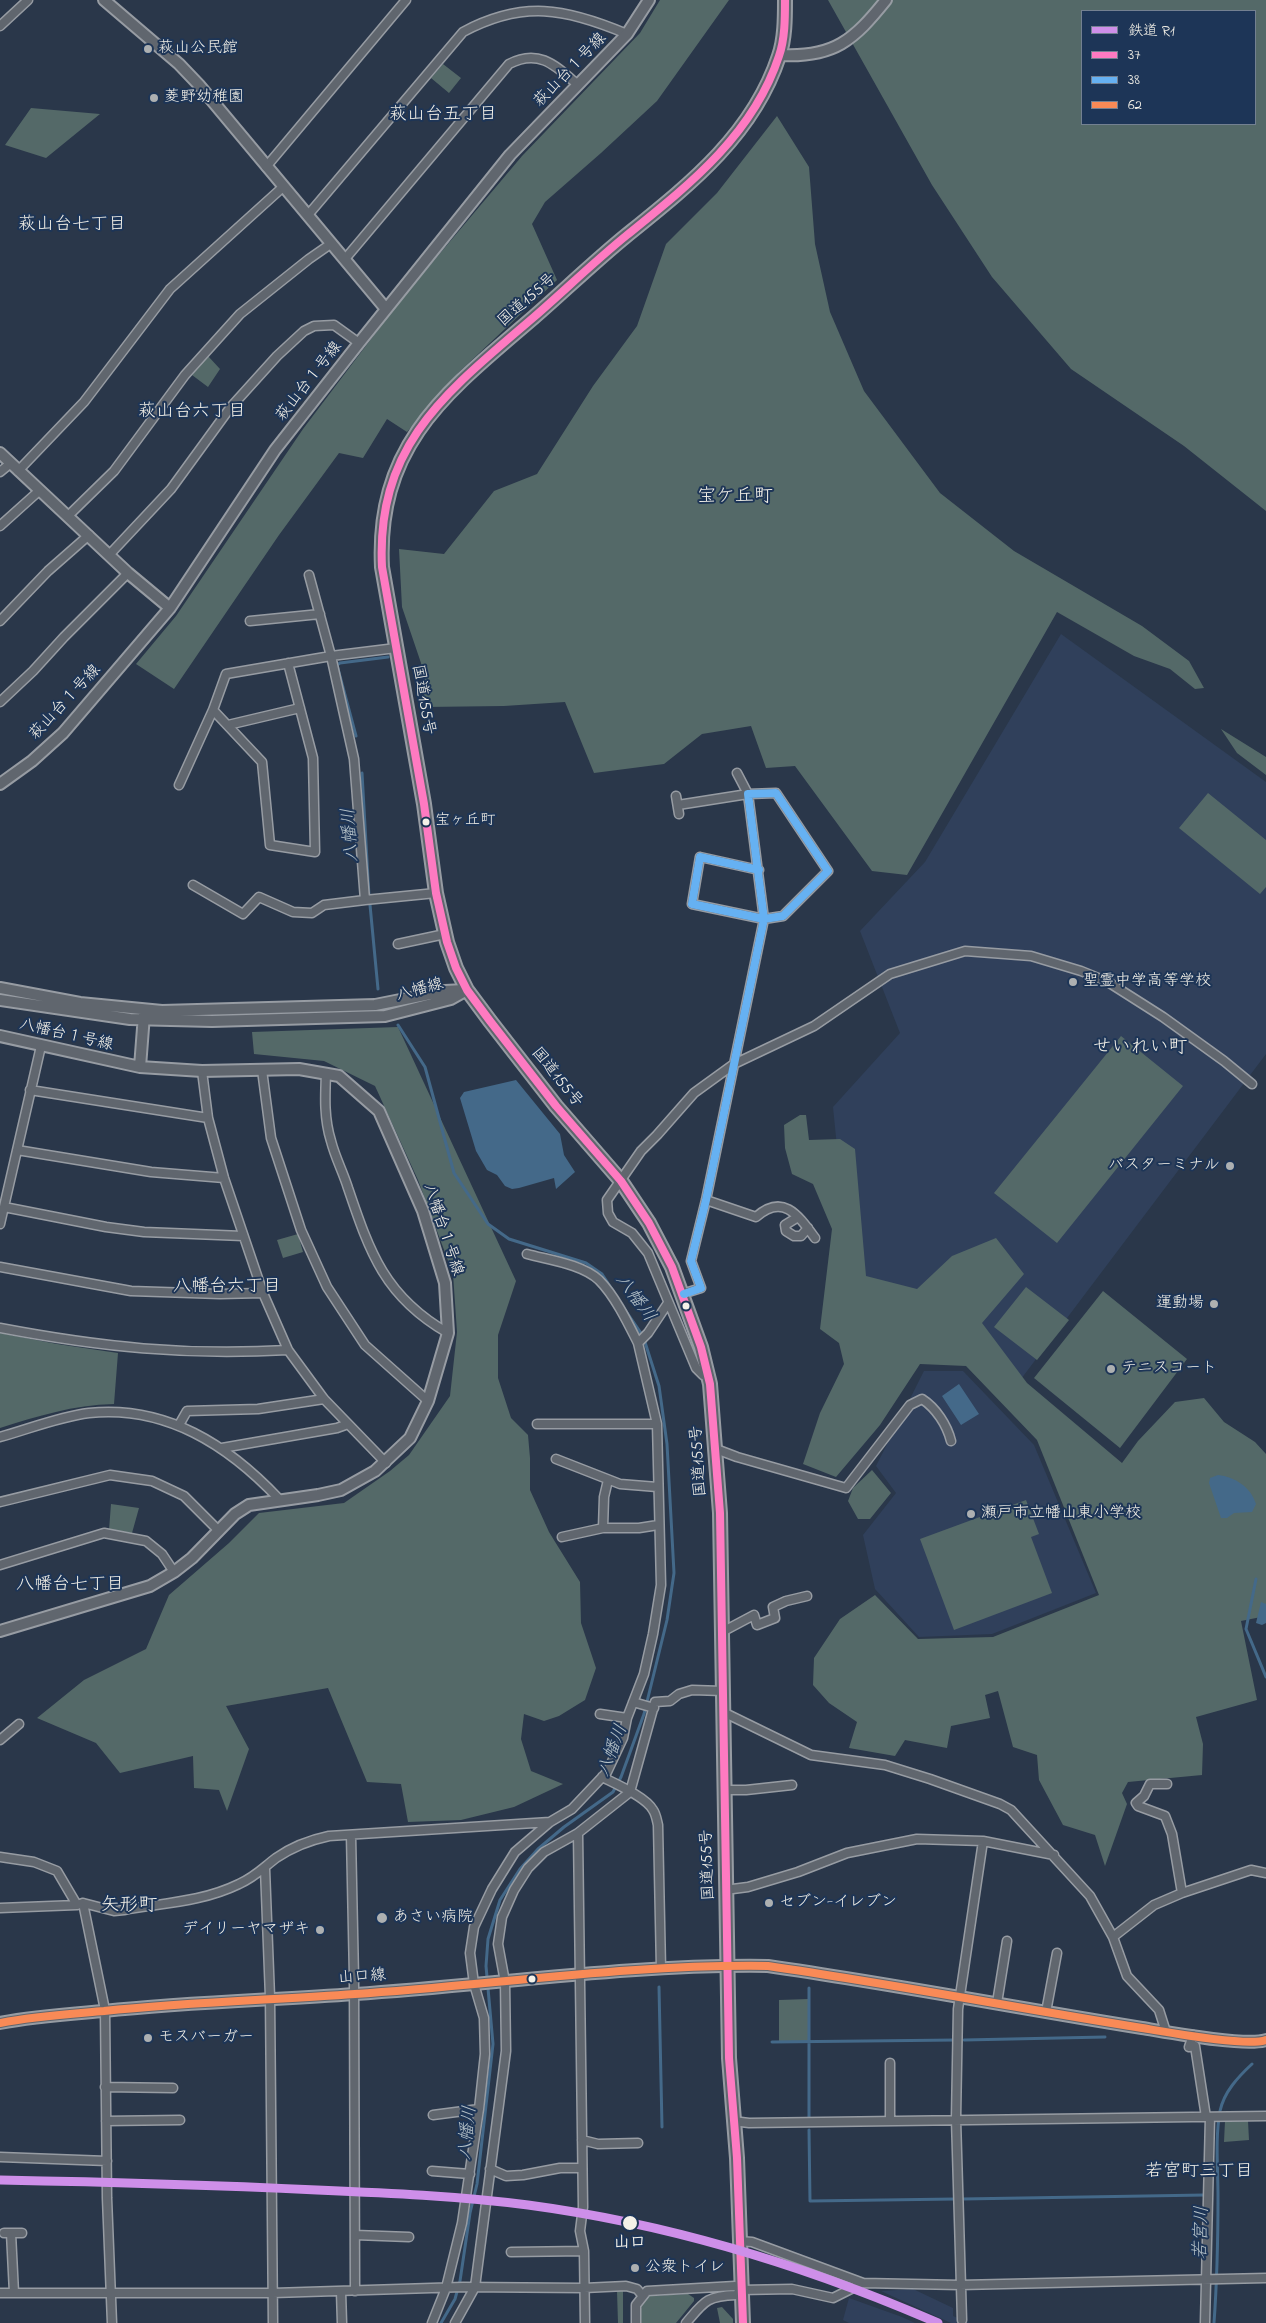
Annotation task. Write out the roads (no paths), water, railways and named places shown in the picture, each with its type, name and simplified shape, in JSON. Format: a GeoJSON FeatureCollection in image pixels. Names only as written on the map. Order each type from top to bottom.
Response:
{"type":"FeatureCollection","features":[{"type":"Feature","properties":{"kind":"highway","name":"国道155号"},"geometry":{"type":"LineString","coordinates":[[743,2323],[729,2058],[722,1632],[716,1448],[708,1375],[701,1347],[672,1267],[649,1223],[621,1181],[556,1106],[467,990],[456,968],[445,934],[436,893],[424,804],[382,567],[381,547],[387,496],[407,446],[438,405],[467,375],[625,236],[680,193],[730,145],[770,79],[780,55],[785,0]]}},
{"type":"Feature","properties":{"kind":"street"},"geometry":{"type":"LineString","coordinates":[[0,26],[28,0]]}},
{"type":"Feature","properties":{"kind":"street"},"geometry":{"type":"LineString","coordinates":[[104,0],[179,64],[199,85],[386,309]]}},
{"type":"Feature","properties":{"kind":"street"},"geometry":{"type":"LineString","coordinates":[[266,167],[406,0]]}},
{"type":"Feature","properties":{"kind":"street","name":"萩山台１号線"},"geometry":{"type":"LineString","coordinates":[[0,784],[32,761],[63,733],[170,608],[276,450],[359,343],[510,155],[627,34],[649,0]]}},
{"type":"Feature","properties":{"kind":"street"},"geometry":{"type":"LineString","coordinates":[[780,55],[803,56],[824,52],[843,43],[868,22],[886,0]]}},
{"type":"Feature","properties":{"kind":"street"},"geometry":{"type":"LineString","coordinates":[[308,216],[463,32],[483,17],[517,4],[551,4],[627,34]]}},
{"type":"Feature","properties":{"kind":"street"},"geometry":{"type":"LineString","coordinates":[[344,258],[509,64],[519,59],[546,60],[552,62],[578,85]]}},
{"type":"Feature","properties":{"kind":"street"},"geometry":{"type":"LineString","coordinates":[[0,472],[15,467],[84,402],[170,289],[283,187]]}},
{"type":"Feature","properties":{"kind":"street"},"geometry":{"type":"LineString","coordinates":[[68,516],[114,470],[186,375],[240,314],[309,258],[332,243]]}},
{"type":"Feature","properties":{"kind":"street"},"geometry":{"type":"LineString","coordinates":[[110,554],[171,489],[230,408],[294,339],[314,326],[334,324],[359,343]]}},
{"type":"Feature","properties":{"kind":"street"},"geometry":{"type":"LineString","coordinates":[[0,453],[110,554],[128,573],[170,608]]}},
{"type":"Feature","properties":{"kind":"street"},"geometry":{"type":"LineString","coordinates":[[0,526],[40,490]]}},
{"type":"Feature","properties":{"kind":"street"},"geometry":{"type":"LineString","coordinates":[[0,620],[48,571],[89,535]]}},
{"type":"Feature","properties":{"kind":"street"},"geometry":{"type":"LineString","coordinates":[[0,702],[33,672],[64,637],[128,573]]}},
{"type":"Feature","properties":{"kind":"street"},"geometry":{"type":"LineString","coordinates":[[310,575],[331,656],[354,759],[365,900]]}},
{"type":"Feature","properties":{"kind":"street"},"geometry":{"type":"LineString","coordinates":[[250,621],[320,614]]}},
{"type":"Feature","properties":{"kind":"street"},"geometry":{"type":"LineString","coordinates":[[179,784],[213,710],[226,674],[331,656],[396,648]]}},
{"type":"Feature","properties":{"kind":"street"},"geometry":{"type":"LineString","coordinates":[[213,710],[262,762],[270,845],[315,852],[313,758],[288,663]]}},
{"type":"Feature","properties":{"kind":"street"},"geometry":{"type":"LineString","coordinates":[[228,726],[300,708]]}},
{"type":"Feature","properties":{"kind":"street"},"geometry":{"type":"LineString","coordinates":[[682,1294],[701,1288],[691,1261],[706,1200],[764,919],[748,794],[737,773]]}},
{"type":"Feature","properties":{"kind":"street"},"geometry":{"type":"LineString","coordinates":[[678,805],[748,794],[776,793],[828,871],[783,916],[764,919],[692,904],[700,857],[759,870]]}},
{"type":"Feature","properties":{"kind":"street"},"geometry":{"type":"LineString","coordinates":[[676,796],[679,814]]}},
{"type":"Feature","properties":{"kind":"street"},"geometry":{"type":"LineString","coordinates":[[192,885],[244,914],[259,897],[293,912],[312,913],[324,905],[436,893]]}},
{"type":"Feature","properties":{"kind":"street"},"geometry":{"type":"LineString","coordinates":[[398,944],[445,934]]}},
{"type":"Feature","properties":{"kind":"street"},"geometry":{"type":"LineString","coordinates":[[708,1375],[703,1375],[696,1368],[648,1253],[632,1233],[613,1222],[608,1213],[607,1200],[641,1150],[657,1135],[694,1093],[734,1064],[814,1026],[890,974],[965,951],[1031,956],[1108,982],[1224,1061],[1252,1084]]}},
{"type":"Feature","properties":{"kind":"street","name":"八幡線"},"geometry":{"type":"LineString","coordinates":[[0,988],[61,1000],[144,1010],[375,1005],[445,991],[467,990]]}},
{"type":"Feature","properties":{"kind":"street","name":"八幡線"},"geometry":{"type":"LineString","coordinates":[[0,1000],[144,1020],[212,1021],[385,1016],[452,999],[467,990]]}},
{"type":"Feature","properties":{"kind":"street"},"geometry":{"type":"LineString","coordinates":[[140,1067],[144,1010]]}},
{"type":"Feature","properties":{"kind":"street","name":"八幡台１号線"},"geometry":{"type":"LineString","coordinates":[[0,1036],[140,1067],[202,1071],[299,1069],[339,1076],[379,1110],[426,1220],[444,1283],[448,1333],[428,1401],[410,1438],[376,1471],[342,1490],[248,1505],[235,1514],[192,1558],[174,1572],[141,1589],[0,1632]]}},
{"type":"Feature","properties":{"kind":"street"},"geometry":{"type":"LineString","coordinates":[[0,1224],[40,1046]]}},
{"type":"Feature","properties":{"kind":"street"},"geometry":{"type":"LineString","coordinates":[[262,1070],[271,1138],[301,1230],[327,1287],[365,1345],[428,1401]]}},
{"type":"Feature","properties":{"kind":"street"},"geometry":{"type":"LineString","coordinates":[[202,1071],[208,1118],[224,1178],[263,1293],[288,1350],[324,1399],[386,1463]]}},
{"type":"Feature","properties":{"kind":"street"},"geometry":{"type":"LineString","coordinates":[[326,1074],[325,1109],[331,1141],[377,1265],[395,1291],[414,1310],[448,1333]]}},
{"type":"Feature","properties":{"kind":"street"},"geometry":{"type":"LineString","coordinates":[[30,1090],[208,1118]]}},
{"type":"Feature","properties":{"kind":"street"},"geometry":{"type":"LineString","coordinates":[[17,1150],[152,1172],[224,1178]]}},
{"type":"Feature","properties":{"kind":"street"},"geometry":{"type":"LineString","coordinates":[[706,1200],[756,1217],[766,1207],[777,1205],[787,1207],[816,1238]]}},
{"type":"Feature","properties":{"kind":"street"},"geometry":{"type":"LineString","coordinates":[[4,1207],[106,1227],[144,1232],[244,1236]]}},
{"type":"Feature","properties":{"kind":"street"},"geometry":{"type":"LineString","coordinates":[[798,1218],[785,1225],[786,1231],[794,1236],[801,1236],[808,1228]]}},
{"type":"Feature","properties":{"kind":"street"},"geometry":{"type":"LineString","coordinates":[[432,2323],[449,2288],[462,2223],[485,2054],[484,2018],[470,1953],[474,1927],[492,1889],[515,1852],[550,1822],[572,1809],[607,1772],[623,1738],[627,1718],[635,1703],[644,1674],[653,1634],[660,1585],[657,1424],[639,1342],[629,1323],[599,1280],[574,1268],[527,1254]]}},
{"type":"Feature","properties":{"kind":"street"},"geometry":{"type":"LineString","coordinates":[[0,1267],[131,1291],[210,1294],[263,1293]]}},
{"type":"Feature","properties":{"kind":"street"},"geometry":{"type":"LineString","coordinates":[[639,1342],[648,1333],[668,1303]]}},
{"type":"Feature","properties":{"kind":"street"},"geometry":{"type":"LineString","coordinates":[[0,1328],[59,1340],[135,1349],[236,1353],[288,1350]]}},
{"type":"Feature","properties":{"kind":"street"},"geometry":{"type":"LineString","coordinates":[[179,1425],[187,1411],[258,1409],[324,1399]]}},
{"type":"Feature","properties":{"kind":"street"},"geometry":{"type":"LineString","coordinates":[[716,1448],[736,1457],[846,1488],[910,1405],[922,1399],[929,1404],[948,1428],[951,1441]]}},
{"type":"Feature","properties":{"kind":"street"},"geometry":{"type":"LineString","coordinates":[[0,1437],[63,1418],[89,1413],[136,1414],[179,1425],[222,1448],[257,1476],[279,1499]]}},
{"type":"Feature","properties":{"kind":"street"},"geometry":{"type":"LineString","coordinates":[[222,1448],[337,1428],[348,1424]]}},
{"type":"Feature","properties":{"kind":"street"},"geometry":{"type":"LineString","coordinates":[[537,1424],[657,1424]]}},
{"type":"Feature","properties":{"kind":"street"},"geometry":{"type":"LineString","coordinates":[[556,1460],[620,1484],[657,1487]]}},
{"type":"Feature","properties":{"kind":"street"},"geometry":{"type":"LineString","coordinates":[[0,1502],[110,1475],[152,1481],[184,1496],[219,1531]]}},
{"type":"Feature","properties":{"kind":"street"},"geometry":{"type":"LineString","coordinates":[[603,1528],[604,1497],[608,1480]]}},
{"type":"Feature","properties":{"kind":"street"},"geometry":{"type":"LineString","coordinates":[[562,1537],[603,1528],[639,1528],[658,1525]]}},
{"type":"Feature","properties":{"kind":"street"},"geometry":{"type":"LineString","coordinates":[[0,1565],[104,1533],[146,1541],[162,1554],[174,1572]]}},
{"type":"Feature","properties":{"kind":"street"},"geometry":{"type":"LineString","coordinates":[[722,1632],[754,1616],[757,1625],[775,1618],[773,1607],[786,1601],[806,1596]]}},
{"type":"Feature","properties":{"kind":"street"},"geometry":{"type":"LineString","coordinates":[[455,2323],[475,2287],[506,2051],[498,1944],[502,1917],[514,1890],[528,1868],[544,1852],[578,1833],[626,1790],[654,1702],[670,1701],[679,1694],[692,1690],[723,1691]]}},
{"type":"Feature","properties":{"kind":"street"},"geometry":{"type":"LineString","coordinates":[[635,1703],[652,1708]]}},
{"type":"Feature","properties":{"kind":"street"},"geometry":{"type":"LineString","coordinates":[[723,1712],[811,1755],[884,1765],[1000,1804],[1011,1810],[1090,1896],[1113,1937],[1127,1976],[1159,2010],[1166,2032]]}},
{"type":"Feature","properties":{"kind":"street"},"geometry":{"type":"LineString","coordinates":[[600,1714],[627,1718]]}},
{"type":"Feature","properties":{"kind":"street"},"geometry":{"type":"LineString","coordinates":[[0,1740],[19,1724]]}},
{"type":"Feature","properties":{"kind":"street"},"geometry":{"type":"LineString","coordinates":[[602,1777],[626,1790],[653,1810],[658,1826],[661,1970]]}},
{"type":"Feature","properties":{"kind":"street"},"geometry":{"type":"LineString","coordinates":[[1168,1784],[1150,1784],[1144,1796],[1136,1803],[1138,1806],[1165,1816],[1172,1834],[1182,1893]]}},
{"type":"Feature","properties":{"kind":"street"},"geometry":{"type":"LineString","coordinates":[[724,1790],[746,1790],[792,1785]]}},
{"type":"Feature","properties":{"kind":"street"},"geometry":{"type":"LineString","coordinates":[[0,1908],[80,1904],[114,1911],[182,1902],[217,1894],[265,1869],[275,1859],[292,1848],[329,1836],[550,1822]]}},
{"type":"Feature","properties":{"kind":"street"},"geometry":{"type":"LineString","coordinates":[[578,1833],[582,2140],[580,2231],[584,2251],[585,2323]]}},
{"type":"Feature","properties":{"kind":"street"},"geometry":{"type":"LineString","coordinates":[[351,1835],[354,1994],[355,2290]]}},
{"type":"Feature","properties":{"kind":"street"},"geometry":{"type":"LineString","coordinates":[[725,1890],[748,1887],[798,1872],[847,1853],[917,1839],[983,1841],[1054,1855]]}},
{"type":"Feature","properties":{"kind":"street"},"geometry":{"type":"LineString","coordinates":[[962,2320],[956,2119],[958,2009],[983,1841]]}},
{"type":"Feature","properties":{"kind":"street"},"geometry":{"type":"LineString","coordinates":[[0,1857],[34,1862],[57,1871],[80,1904],[105,2010],[105,2086],[112,2323]]}},
{"type":"Feature","properties":{"kind":"street"},"geometry":{"type":"LineString","coordinates":[[265,1869],[270,1998],[273,2323]]}},
{"type":"Feature","properties":{"kind":"street"},"geometry":{"type":"LineString","coordinates":[[1113,1937],[1154,1905],[1182,1893],[1246,1872],[1266,1873]]}},
{"type":"Feature","properties":{"kind":"street"},"geometry":{"type":"LineString","coordinates":[[996,2003],[1007,1941]]}},
{"type":"Feature","properties":{"kind":"street"},"geometry":{"type":"LineString","coordinates":[[1046,2012],[1057,1953]]}},
{"type":"Feature","properties":{"kind":"street","name":"山口線"},"geometry":{"type":"LineString","coordinates":[[0,2023],[27,2017],[105,2010],[354,1994],[661,1970],[727,1966],[768,1966],[961,1996],[1166,2032],[1246,2041],[1260,2042],[1266,2040]]}},
{"type":"Feature","properties":{"kind":"street"},"geometry":{"type":"LineString","coordinates":[[1193,2035],[1189,2047],[1195,2046],[1213,2117],[1214,2280],[1205,2323]]}},
{"type":"Feature","properties":{"kind":"street"},"geometry":{"type":"LineString","coordinates":[[890,2063],[890,2121]]}},
{"type":"Feature","properties":{"kind":"street"},"geometry":{"type":"LineString","coordinates":[[105,2086],[163,2085],[174,2088]]}},
{"type":"Feature","properties":{"kind":"street"},"geometry":{"type":"LineString","coordinates":[[433,2115],[479,2109]]}},
{"type":"Feature","properties":{"kind":"street"},"geometry":{"type":"LineString","coordinates":[[106,2121],[170,2116],[180,2120]]}},
{"type":"Feature","properties":{"kind":"street"},"geometry":{"type":"LineString","coordinates":[[733,2121],[749,2123],[1266,2116]]}},
{"type":"Feature","properties":{"kind":"street"},"geometry":{"type":"LineString","coordinates":[[582,2140],[598,2144],[638,2144]]}},
{"type":"Feature","properties":{"kind":"street"},"geometry":{"type":"LineString","coordinates":[[0,2157],[107,2161]]}},
{"type":"Feature","properties":{"kind":"street"},"geometry":{"type":"LineString","coordinates":[[490,2169],[506,2176],[523,2175],[560,2168],[582,2168]]}},
{"type":"Feature","properties":{"kind":"street"},"geometry":{"type":"LineString","coordinates":[[432,2171],[470,2174]]}},
{"type":"Feature","properties":{"kind":"street"},"geometry":{"type":"LineString","coordinates":[[14,2293],[7,2233],[22,2233]]}},
{"type":"Feature","properties":{"kind":"street"},"geometry":{"type":"LineString","coordinates":[[356,2235],[409,2237]]}},
{"type":"Feature","properties":{"kind":"street"},"geometry":{"type":"LineString","coordinates":[[739,2241],[752,2242],[863,2283],[960,2285],[1266,2278]]}},
{"type":"Feature","properties":{"kind":"street"},"geometry":{"type":"LineString","coordinates":[[511,2252],[584,2251]]}},
{"type":"Feature","properties":{"kind":"street"},"geometry":{"type":"LineString","coordinates":[[636,2323],[636,2305],[642,2295],[648,2290],[735,2286],[741,2290],[792,2289],[833,2298],[863,2283]]}},
{"type":"Feature","properties":{"kind":"street"},"geometry":{"type":"LineString","coordinates":[[0,2293],[273,2293],[463,2287],[584,2288],[626,2286],[637,2289],[642,2295]]}},
{"type":"Feature","properties":{"kind":"street"},"geometry":{"type":"LineString","coordinates":[[686,2323],[704,2301],[720,2296],[736,2295],[741,2290]]}},
{"type":"Feature","properties":{"kind":"street"},"geometry":{"type":"LineString","coordinates":[[342,2291],[342,2323]]}},
{"type":"Feature","properties":{"kind":"waterway","name":"八幡川"},"geometry":{"type":"LineString","coordinates":[[356,736],[337,665],[340,663],[388,657]]}},
{"type":"Feature","properties":{"kind":"waterway","name":"八幡川"},"geometry":{"type":"LineString","coordinates":[[362,773],[369,896]]}},
{"type":"Feature","properties":{"kind":"waterway","name":"八幡川"},"geometry":{"type":"LineString","coordinates":[[370,905],[378,989]]}},
{"type":"Feature","properties":{"kind":"waterway"},"geometry":{"type":"LineString","coordinates":[[398,1025],[425,1067],[454,1173],[488,1224],[509,1239],[586,1263],[602,1274],[615,1294]]}},
{"type":"Feature","properties":{"kind":"waterway","name":"八幡川"},"geometry":{"type":"LineString","coordinates":[[441,2323],[455,2299],[460,2281],[470,2213],[477,2184],[493,2044],[486,1966],[488,1939],[500,1900],[520,1869],[538,1849],[564,1827],[613,1792],[621,1777],[644,1714],[667,1620],[674,1573],[667,1444],[659,1386],[643,1336],[619,1301]]}},
{"type":"Feature","properties":{"kind":"waterway","name":"若宮川"},"geometry":{"type":"LineString","coordinates":[[1256,1579],[1246,1629],[1266,1677]]}},
{"type":"Feature","properties":{"kind":"waterway"},"geometry":{"type":"LineString","coordinates":[[659,1987],[662,2127]]}},
{"type":"Feature","properties":{"kind":"waterway"},"geometry":{"type":"LineString","coordinates":[[809,1988],[809,2118]]}},
{"type":"Feature","properties":{"kind":"waterway"},"geometry":{"type":"LineString","coordinates":[[964,2040],[1105,2037]]}},
{"type":"Feature","properties":{"kind":"waterway"},"geometry":{"type":"LineString","coordinates":[[772,2042],[956,2040]]}},
{"type":"Feature","properties":{"kind":"waterway","name":"若宮川"},"geometry":{"type":"LineString","coordinates":[[1214,2323],[1218,2244],[1218,2122],[1222,2104],[1228,2091],[1252,2064]]}},
{"type":"Feature","properties":{"kind":"waterway"},"geometry":{"type":"LineString","coordinates":[[809,2130],[810,2201],[955,2199]]}},
{"type":"Feature","properties":{"kind":"waterway"},"geometry":{"type":"LineString","coordinates":[[962,2199],[1205,2195]]}},
{"type":"Feature","properties":{"kind":"rail line","name":"R1"},"geometry":{"type":"LineString","coordinates":[[0,2180],[370,2192],[502,2202],[581,2213],[634,2223],[737,2250],[839,2283],[938,2323]]}},
{"type":"Feature","properties":{"kind":"place","name":"萩山公民館"},"geometry":{"type":"Point","coordinates":[148,49]}},
{"type":"Feature","properties":{"kind":"place","name":"菱野幼稚園"},"geometry":{"type":"Point","coordinates":[154,98]}},
{"type":"Feature","properties":{"kind":"place","name":"宝ヶ丘町"},"geometry":{"type":"Point","coordinates":[426,822]}},
{"type":"Feature","properties":{"kind":"place","name":"聖霊中学高等学校"},"geometry":{"type":"Point","coordinates":[1073,982]}},
{"type":"Feature","properties":{"kind":"place","name":"バスターミナル"},"geometry":{"type":"Point","coordinates":[1230,1166]}},
{"type":"Feature","properties":{"kind":"place","name":"運動場"},"geometry":{"type":"Point","coordinates":[1214,1304]}},
{"type":"Feature","properties":{"kind":"place","name":"テニスコート"},"geometry":{"type":"Point","coordinates":[1111,1369]}},
{"type":"Feature","properties":{"kind":"place","name":"瀬戸市立幡山東小学校"},"geometry":{"type":"Point","coordinates":[971,1514]}},
{"type":"Feature","properties":{"kind":"place","name":"セブン-イレブン"},"geometry":{"type":"Point","coordinates":[769,1903]}},
{"type":"Feature","properties":{"kind":"place","name":"あさい病院"},"geometry":{"type":"Point","coordinates":[382,1918]}},
{"type":"Feature","properties":{"kind":"place","name":"デイリーヤマザキ"},"geometry":{"type":"Point","coordinates":[320,1930]}},
{"type":"Feature","properties":{"kind":"place","name":"モスバーガー"},"geometry":{"type":"Point","coordinates":[148,2038]}},
{"type":"Feature","properties":{"kind":"place","name":"山口"},"geometry":{"type":"Point","coordinates":[630,2223]}},
{"type":"Feature","properties":{"kind":"place","name":"公衆トイレ"},"geometry":{"type":"Point","coordinates":[635,2268]}},
{"type":"Feature","properties":{"kind":"district","name":"萩山台五丁目"},"geometry":{"type":"Point","coordinates":[443,116]}},
{"type":"Feature","properties":{"kind":"district","name":"萩山台七丁目"},"geometry":{"type":"Point","coordinates":[72,226]}},
{"type":"Feature","properties":{"kind":"district","name":"萩山台六丁目"},"geometry":{"type":"Point","coordinates":[192,413]}},
{"type":"Feature","properties":{"kind":"district","name":"宝ケ丘町"},"geometry":{"type":"Point","coordinates":[735,498]}},
{"type":"Feature","properties":{"kind":"district","name":"せいれい町"},"geometry":{"type":"Point","coordinates":[1140,1049]}},
{"type":"Feature","properties":{"kind":"district","name":"八幡台六丁目"},"geometry":{"type":"Point","coordinates":[227,1288]}},
{"type":"Feature","properties":{"kind":"district","name":"八幡台七丁目"},"geometry":{"type":"Point","coordinates":[70,1586]}},
{"type":"Feature","properties":{"kind":"district","name":"矢形町"},"geometry":{"type":"Point","coordinates":[129,1907]}},
{"type":"Feature","properties":{"kind":"district","name":"若宮町三丁目"},"geometry":{"type":"Point","coordinates":[1199,2173]}}]}
